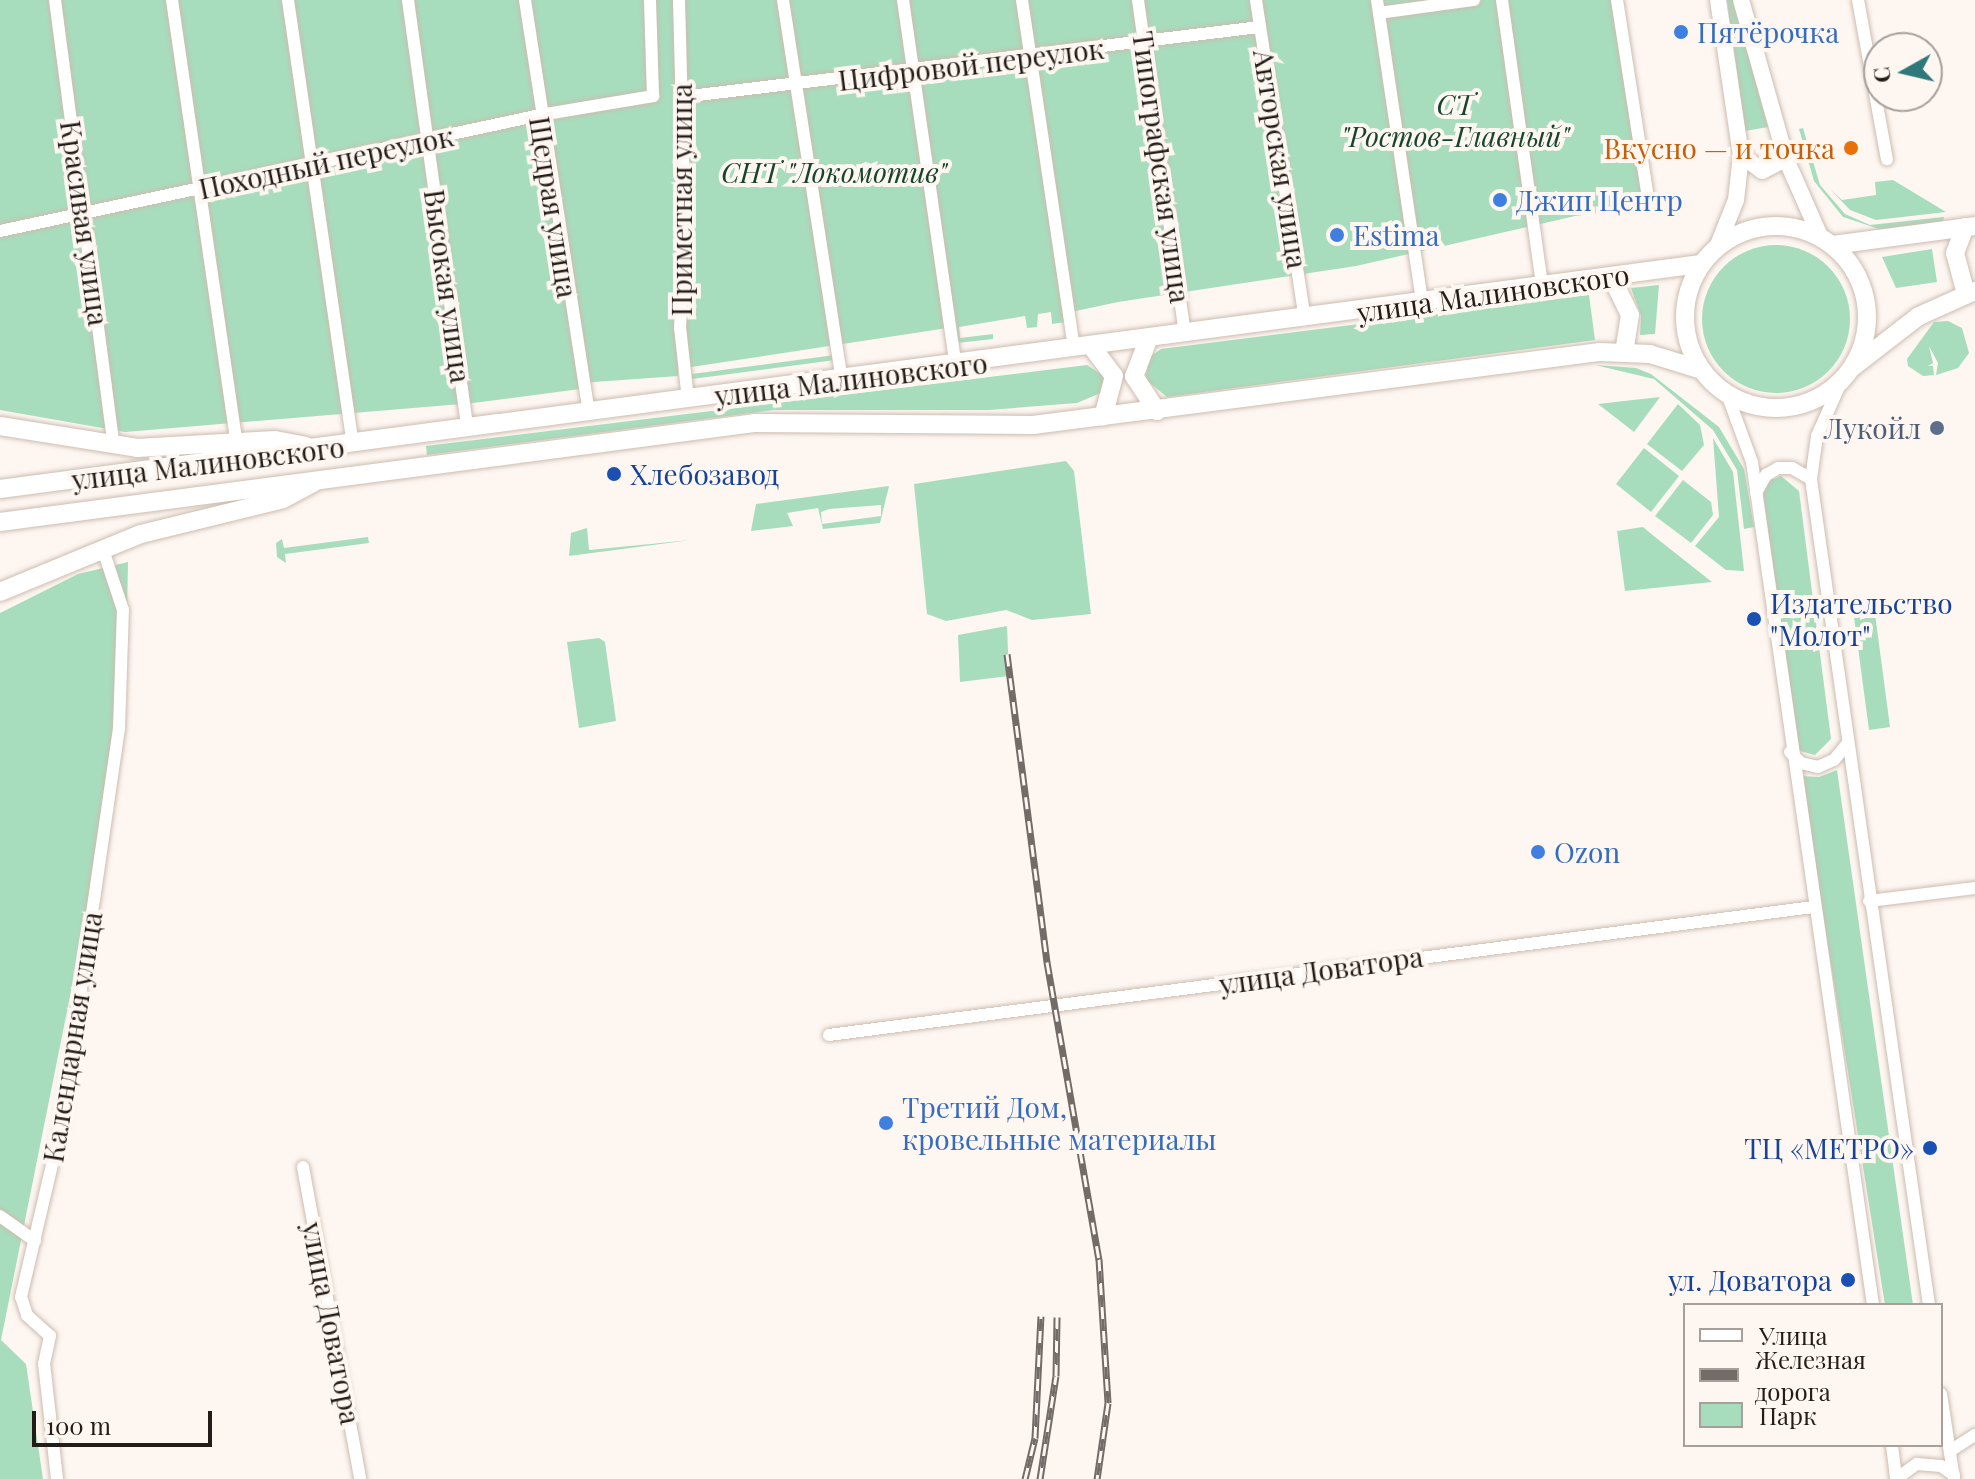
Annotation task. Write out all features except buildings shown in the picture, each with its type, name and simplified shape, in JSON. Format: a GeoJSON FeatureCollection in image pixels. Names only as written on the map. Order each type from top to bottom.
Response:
{"type":"FeatureCollection","features":[{"type":"Feature","properties":{"kind":"highway"},"geometry":{"type":"LineString","coordinates":[[1765,226],[1827,241],[1970,227],[1955,253],[1970,292],[1919,316],[1816,399],[1786,408],[1748,404],[1727,394],[1702,370],[1685,317],[1701,264],[1718,245],[1765,226]]}},
{"type":"Feature","properties":{"kind":"highway"},"geometry":{"type":"LineString","coordinates":[[1827,241],[1849,262],[1864,291],[1866,329],[1847,373]]}},
{"type":"Feature","properties":{"kind":"highway","name":"улица Малиновского"},"geometry":{"type":"LineString","coordinates":[[0,489],[956,366],[1701,264]]}},
{"type":"Feature","properties":{"kind":"highway"},"geometry":{"type":"LineString","coordinates":[[1611,276],[1630,315],[1624,351]]}},
{"type":"Feature","properties":{"kind":"highway"},"geometry":{"type":"LineString","coordinates":[[1148,340],[1134,376],[1157,411]]}},
{"type":"Feature","properties":{"kind":"highway"},"geometry":{"type":"LineString","coordinates":[[1083,348],[1114,376],[1103,417]]}},
{"type":"Feature","properties":{"kind":"highway","name":"улица Малиновского"},"geometry":{"type":"LineString","coordinates":[[0,522],[324,477],[755,423],[1002,426],[1157,411],[1624,351],[1702,370]]}},
{"type":"Feature","properties":{"kind":"highway"},"geometry":{"type":"LineString","coordinates":[[0,426],[114,446],[282,440],[319,449]]}},
{"type":"Feature","properties":{"kind":"highway"},"geometry":{"type":"LineString","coordinates":[[0,592],[176,524],[283,499],[324,477]]}},
{"type":"Feature","properties":{"kind":"main road"},"geometry":{"type":"LineString","coordinates":[[1718,0],[1741,155],[1736,200],[1718,245]]}},
{"type":"Feature","properties":{"kind":"main road"},"geometry":{"type":"LineString","coordinates":[[1741,0],[1786,159],[1827,241]]}},
{"type":"Feature","properties":{"kind":"main road"},"geometry":{"type":"LineString","coordinates":[[1741,155],[1762,171],[1786,159]]}},
{"type":"Feature","properties":{"kind":"street","name":"Красивая улица"},"geometry":{"type":"LineString","coordinates":[[55,0],[114,446]]}},
{"type":"Feature","properties":{"kind":"street"},"geometry":{"type":"LineString","coordinates":[[172,0],[197,190],[236,441]]}},
{"type":"Feature","properties":{"kind":"street"},"geometry":{"type":"LineString","coordinates":[[288,0],[353,444]]}},
{"type":"Feature","properties":{"kind":"street","name":"Высокая улица"},"geometry":{"type":"LineString","coordinates":[[408,0],[468,430]]}},
{"type":"Feature","properties":{"kind":"street","name":"Щедрая улица"},"geometry":{"type":"LineString","coordinates":[[525,0],[540,115],[589,414]]}},
{"type":"Feature","properties":{"kind":"street","name":"Походный переулок"},"geometry":{"type":"LineString","coordinates":[[0,231],[540,115],[653,96],[650,0]]}},
{"type":"Feature","properties":{"kind":"street","name":"Приметная улица"},"geometry":{"type":"LineString","coordinates":[[679,0],[685,232],[680,327],[688,400]]}},
{"type":"Feature","properties":{"kind":"street"},"geometry":{"type":"LineString","coordinates":[[783,0],[842,379]]}},
{"type":"Feature","properties":{"kind":"street"},"geometry":{"type":"LineString","coordinates":[[903,0],[956,366]]}},
{"type":"Feature","properties":{"kind":"street"},"geometry":{"type":"LineString","coordinates":[[1022,0],[1083,348]]}},
{"type":"Feature","properties":{"kind":"street","name":"Типографская улица"},"geometry":{"type":"LineString","coordinates":[[1138,0],[1185,334]]}},
{"type":"Feature","properties":{"kind":"street","name":"Авторская улица"},"geometry":{"type":"LineString","coordinates":[[1256,0],[1305,319]]}},
{"type":"Feature","properties":{"kind":"street"},"geometry":{"type":"LineString","coordinates":[[1422,302],[1378,6],[1474,0]]}},
{"type":"Feature","properties":{"kind":"street"},"geometry":{"type":"LineString","coordinates":[[1502,0],[1542,285]]}},
{"type":"Feature","properties":{"kind":"street"},"geometry":{"type":"LineString","coordinates":[[1617,0],[1649,205]]}},
{"type":"Feature","properties":{"kind":"street"},"geometry":{"type":"LineString","coordinates":[[1858,0],[1887,159]]}},
{"type":"Feature","properties":{"kind":"street","name":"Цифровой переулок"},"geometry":{"type":"LineString","coordinates":[[682,97],[797,86],[1260,27]]}},
{"type":"Feature","properties":{"kind":"street"},"geometry":{"type":"LineString","coordinates":[[1847,373],[1817,436],[1811,479],[1846,745],[1929,1303]]}},
{"type":"Feature","properties":{"kind":"street"},"geometry":{"type":"LineString","coordinates":[[1727,394],[1746,438],[1756,493],[1790,752],[1873,1303]]}},
{"type":"Feature","properties":{"kind":"street"},"geometry":{"type":"LineString","coordinates":[[1756,493],[1766,475],[1778,468],[1792,468],[1811,479]]}},
{"type":"Feature","properties":{"kind":"street","name":"Календарная улица"},"geometry":{"type":"LineString","coordinates":[[57,1479],[44,1364],[50,1336],[22,1307],[61,1126],[119,729],[123,610],[116,581],[103,550]]}},
{"type":"Feature","properties":{"kind":"street"},"geometry":{"type":"LineString","coordinates":[[1790,752],[1801,763],[1818,767],[1834,760],[1846,745]]}},
{"type":"Feature","properties":{"kind":"street"},"geometry":{"type":"LineString","coordinates":[[1869,901],[1975,888]]}},
{"type":"Feature","properties":{"kind":"street","name":"улица Доватора"},"geometry":{"type":"LineString","coordinates":[[829,1035],[1813,907]]}},
{"type":"Feature","properties":{"kind":"street","name":"улица Доватора"},"geometry":{"type":"LineString","coordinates":[[303,1167],[360,1479]]}},
{"type":"Feature","properties":{"kind":"street"},"geometry":{"type":"LineString","coordinates":[[0,1216],[35,1241]]}},
{"type":"Feature","properties":{"kind":"street"},"geometry":{"type":"LineString","coordinates":[[1943,1407],[1954,1477]]}},
{"type":"Feature","properties":{"kind":"street"},"geometry":{"type":"LineString","coordinates":[[1950,1451],[1975,1435]]}},
{"type":"Feature","properties":{"kind":"street"},"geometry":{"type":"LineString","coordinates":[[1892,1447],[1896,1479],[1917,1464],[1941,1466],[1954,1477]]}},
{"type":"Feature","properties":{"kind":"green space"},"geometry":{"type":"Polygon","coordinates":[[[0,0],[1619,0],[1653,206],[1575,216],[1356,266],[1118,302],[1071,312],[1066,322],[1052,324],[1051,312],[1038,314],[1037,327],[1027,328],[1025,316],[959,327],[960,338],[993,334],[993,339],[957,343],[954,327],[678,369],[678,376],[594,382],[580,384],[580,389],[473,403],[125,432],[0,410],[0,0]]]}},
{"type":"Feature","properties":{"kind":"green space"},"geometry":{"type":"Polygon","coordinates":[[[1727,0],[1733,0],[1768,127],[1745,131],[1727,0]]]}},
{"type":"Feature","properties":{"kind":"green space"},"geometry":{"type":"Polygon","coordinates":[[[1803,128],[1820,185],[1845,214],[1870,225],[1944,217],[1943,222],[1879,229],[1843,217],[1814,181],[1799,129],[1803,128]]]}},
{"type":"Feature","properties":{"kind":"green space"},"geometry":{"type":"Polygon","coordinates":[[[1893,180],[1946,212],[1876,220],[1850,210],[1830,189],[1842,200],[1876,195],[1875,182],[1893,180]]]}},
{"type":"Feature","properties":{"kind":"green space"},"geometry":{"type":"Polygon","coordinates":[[[1776,245],[1804,250],[1828,267],[1845,291],[1850,319],[1845,347],[1828,371],[1804,388],[1776,393],[1748,388],[1724,371],[1707,347],[1702,319],[1707,291],[1724,267],[1748,250],[1776,245]]]}},
{"type":"Feature","properties":{"kind":"green space"},"geometry":{"type":"Polygon","coordinates":[[[1932,249],[1937,282],[1896,288],[1882,257],[1932,249]]]}},
{"type":"Feature","properties":{"kind":"green space"},"geometry":{"type":"Polygon","coordinates":[[[1659,285],[1655,334],[1640,335],[1641,316],[1631,288],[1659,285]]]}},
{"type":"Feature","properties":{"kind":"green space"},"geometry":{"type":"Polygon","coordinates":[[[1589,295],[1595,340],[1167,397],[1145,379],[1150,357],[1161,349],[1589,295]]]}},
{"type":"Feature","properties":{"kind":"green space"},"geometry":{"type":"Polygon","coordinates":[[[1948,321],[1962,328],[1969,353],[1958,368],[1936,375],[1938,363],[1929,346],[1933,363],[1928,366],[1933,366],[1934,375],[1923,376],[1908,366],[1907,359],[1934,322],[1948,321]]]}},
{"type":"Feature","properties":{"kind":"green space"},"geometry":{"type":"Polygon","coordinates":[[[835,355],[835,360],[692,379],[692,374],[835,355]]]}},
{"type":"Feature","properties":{"kind":"green space"},"geometry":{"type":"Polygon","coordinates":[[[1087,365],[1104,376],[1103,392],[1077,403],[989,410],[773,410],[427,455],[426,446],[1087,365]]]}},
{"type":"Feature","properties":{"kind":"green space"},"geometry":{"type":"Polygon","coordinates":[[[1595,365],[1636,368],[1651,374],[1719,427],[1744,469],[1754,527],[1744,529],[1737,470],[1713,430],[1654,379],[1595,365]]]}},
{"type":"Feature","properties":{"kind":"green space"},"geometry":{"type":"Polygon","coordinates":[[[1660,397],[1634,432],[1598,404],[1660,397]]]}},
{"type":"Feature","properties":{"kind":"green space"},"geometry":{"type":"Polygon","coordinates":[[[1678,404],[1700,425],[1704,445],[1682,471],[1647,444],[1678,404]]]}},
{"type":"Feature","properties":{"kind":"green space"},"geometry":{"type":"Polygon","coordinates":[[[1713,438],[1733,472],[1744,571],[1726,570],[1695,546],[1719,517],[1713,438]]]}},
{"type":"Feature","properties":{"kind":"green space"},"geometry":{"type":"Polygon","coordinates":[[[1644,448],[1679,476],[1651,512],[1616,484],[1644,448]]]}},
{"type":"Feature","properties":{"kind":"green space"},"geometry":{"type":"Polygon","coordinates":[[[1066,461],[1074,471],[1091,614],[1032,620],[1006,610],[946,621],[927,614],[914,484],[1066,461]]]}},
{"type":"Feature","properties":{"kind":"green space"},"geometry":{"type":"Polygon","coordinates":[[[1781,476],[1799,491],[1831,739],[1815,755],[1800,751],[1796,744],[1763,492],[1769,481],[1781,476]]]}},
{"type":"Feature","properties":{"kind":"green space"},"geometry":{"type":"Polygon","coordinates":[[[1683,480],[1711,502],[1713,515],[1691,543],[1655,516],[1683,480]]]}},
{"type":"Feature","properties":{"kind":"green space"},"geometry":{"type":"Polygon","coordinates":[[[889,486],[880,523],[823,529],[818,508],[787,513],[793,526],[751,531],[756,504],[889,486]],[[881,505],[821,512],[822,524],[881,516],[881,505]]]}},
{"type":"Feature","properties":{"kind":"green space"},"geometry":{"type":"Polygon","coordinates":[[[1643,527],[1712,582],[1625,591],[1617,531],[1643,527]]]}},
{"type":"Feature","properties":{"kind":"green space"},"geometry":{"type":"Polygon","coordinates":[[[587,528],[589,550],[691,540],[569,556],[571,533],[587,528]]]}},
{"type":"Feature","properties":{"kind":"green space"},"geometry":{"type":"Polygon","coordinates":[[[368,537],[369,543],[285,554],[286,563],[277,557],[276,543],[282,539],[284,548],[368,537]]]}},
{"type":"Feature","properties":{"kind":"green space"},"geometry":{"type":"Polygon","coordinates":[[[128,562],[125,722],[1,1340],[26,1364],[43,1479],[0,1479],[0,613],[78,574],[128,562]]]}},
{"type":"Feature","properties":{"kind":"green space"},"geometry":{"type":"Polygon","coordinates":[[[1875,614],[1890,727],[1869,730],[1854,617],[1875,614]]]}},
{"type":"Feature","properties":{"kind":"green space"},"geometry":{"type":"Polygon","coordinates":[[[1007,626],[1009,676],[960,682],[958,635],[1007,626]]]}},
{"type":"Feature","properties":{"kind":"green space"},"geometry":{"type":"Polygon","coordinates":[[[599,638],[605,642],[616,721],[579,728],[567,642],[599,638]]]}},
{"type":"Feature","properties":{"kind":"green space"},"geometry":{"type":"Polygon","coordinates":[[[1837,770],[1913,1303],[1885,1303],[1801,776],[1819,777],[1837,770]]]}},
{"type":"Feature","properties":{"kind":"railway"},"geometry":{"type":"LineString","coordinates":[[1007,654],[1047,962],[1099,1259],[1108,1403],[1097,1479]]}},
{"type":"Feature","properties":{"kind":"railway"},"geometry":{"type":"LineString","coordinates":[[1025,1479],[1035,1438],[1041,1316]]}},
{"type":"Feature","properties":{"kind":"railway"},"geometry":{"type":"LineString","coordinates":[[1040,1479],[1056,1376],[1057,1317]]}},
{"type":"Feature","properties":{"kind":"place","name":"Пятёрочка"},"geometry":{"type":"Point","coordinates":[1681,32]}},
{"type":"Feature","properties":{"kind":"place","name":"Вкусно — и точка"},"geometry":{"type":"Point","coordinates":[1851,148]}},
{"type":"Feature","properties":{"kind":"place","name":"Джип Центр"},"geometry":{"type":"Point","coordinates":[1500,200]}},
{"type":"Feature","properties":{"kind":"place","name":"Estima"},"geometry":{"type":"Point","coordinates":[1337,235]}},
{"type":"Feature","properties":{"kind":"place","name":"Лукойл"},"geometry":{"type":"Point","coordinates":[1937,428]}},
{"type":"Feature","properties":{"kind":"place","name":"Хлебозавод"},"geometry":{"type":"Point","coordinates":[614,474]}},
{"type":"Feature","properties":{"kind":"place","name":"Издательство \"Молот\""},"geometry":{"type":"Point","coordinates":[1754,619]}},
{"type":"Feature","properties":{"kind":"place","name":"Ozon"},"geometry":{"type":"Point","coordinates":[1538,852]}},
{"type":"Feature","properties":{"kind":"place","name":"Третий Дом, кровельные материалы"},"geometry":{"type":"Point","coordinates":[886,1123]}},
{"type":"Feature","properties":{"kind":"place","name":"ТЦ «МЕТРО»"},"geometry":{"type":"Point","coordinates":[1930,1148]}},
{"type":"Feature","properties":{"kind":"place","name":"ул. Доватора"},"geometry":{"type":"Point","coordinates":[1848,1280]}},
{"type":"Feature","properties":{"kind":"park label","name":"СТ \"Ростов-Главный\""},"geometry":{"type":"Point","coordinates":[1455,120]}},
{"type":"Feature","properties":{"kind":"park label","name":"СНТ \"Локомотив\""},"geometry":{"type":"Point","coordinates":[834,172]}}]}
